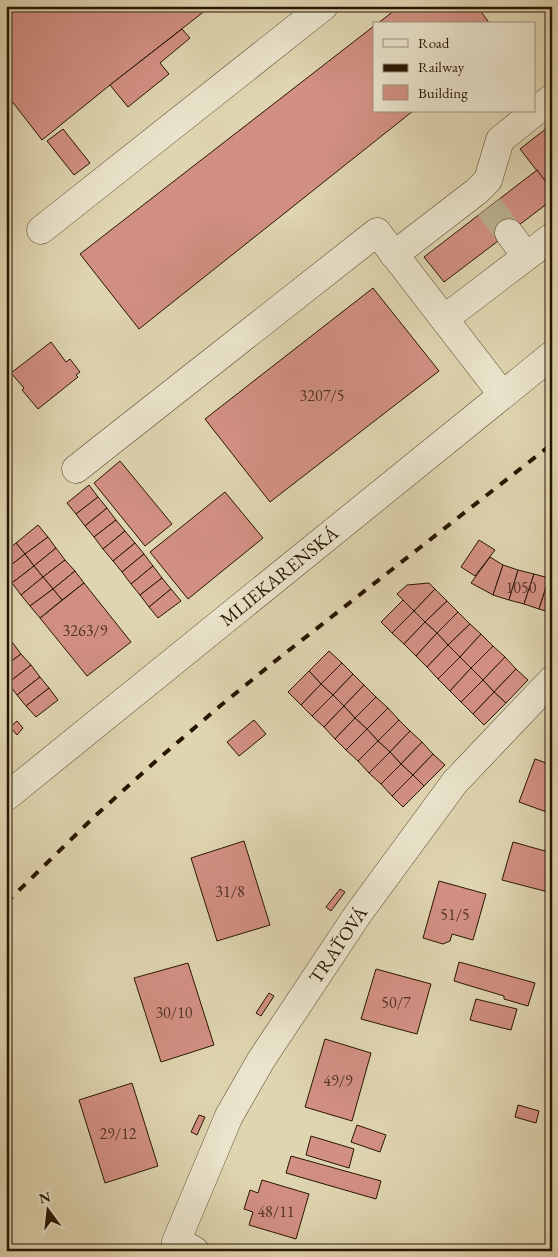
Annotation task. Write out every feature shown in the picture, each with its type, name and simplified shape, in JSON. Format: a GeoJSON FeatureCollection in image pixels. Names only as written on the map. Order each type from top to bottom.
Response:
{"type":"FeatureCollection","features":[{"type":"Feature","properties":{"kind":"street"},"geometry":{"type":"LineString","coordinates":[[41,230],[324,6]]}},
{"type":"Feature","properties":{"kind":"street"},"geometry":{"type":"LineString","coordinates":[[394,255],[483,199],[500,140],[550,104]]}},
{"type":"Feature","properties":{"kind":"street"},"geometry":{"type":"LineString","coordinates":[[76,469],[377,232],[502,394]]}},
{"type":"Feature","properties":{"kind":"street"},"geometry":{"type":"LineString","coordinates":[[509,233],[526,256]]}},
{"type":"Feature","properties":{"kind":"street"},"geometry":{"type":"LineString","coordinates":[[444,319],[552,237]]}},
{"type":"Feature","properties":{"kind":"street","name":"MLIEKARENSKÁ"},"geometry":{"type":"LineString","coordinates":[[6,797],[552,355]]}},
{"type":"Feature","properties":{"kind":"street","name":"TRAŤOVÁ"},"geometry":{"type":"LineString","coordinates":[[186,1246],[229,1116],[261,1060],[348,930],[455,782],[552,680]]}},
{"type":"Feature","properties":{"kind":"building"},"geometry":{"type":"Polygon","coordinates":[[[16,6],[211,6],[42,140],[11,100],[6,103],[6,14],[16,6]]]}},
{"type":"Feature","properties":{"kind":"building"},"geometry":{"type":"Polygon","coordinates":[[[400,6],[477,6],[489,22],[380,22],[400,6]]]}},
{"type":"Feature","properties":{"kind":"building"},"geometry":{"type":"Polygon","coordinates":[[[373,27],[373,112],[412,112],[139,329],[80,254],[373,27]]]}},
{"type":"Feature","properties":{"kind":"building"},"geometry":{"type":"Polygon","coordinates":[[[182,29],[190,38],[160,63],[169,74],[128,107],[110,85],[182,29]]]}},
{"type":"Feature","properties":{"kind":"building"},"geometry":{"type":"Polygon","coordinates":[[[552,124],[552,190],[520,149],[552,124]]]}},
{"type":"Feature","properties":{"kind":"building"},"geometry":{"type":"Polygon","coordinates":[[[63,129],[90,163],[74,175],[47,141],[63,129]]]}},
{"type":"Feature","properties":{"kind":"building"},"geometry":{"type":"Polygon","coordinates":[[[537,170],[552,190],[552,200],[444,282],[424,257],[537,170]]]}},
{"type":"Feature","properties":{"kind":"building"},"geometry":{"type":"Polygon","coordinates":[[[373,288],[439,371],[270,502],[205,419],[373,288]]]}},
{"type":"Feature","properties":{"kind":"building"},"geometry":{"type":"Polygon","coordinates":[[[51,342],[66,362],[70,359],[80,372],[76,375],[78,377],[38,409],[11,373],[51,342]]]}},
{"type":"Feature","properties":{"kind":"building"},"geometry":{"type":"Polygon","coordinates":[[[120,461],[172,524],[145,546],[94,483],[120,461]]]}},
{"type":"Feature","properties":{"kind":"building"},"geometry":{"type":"Polygon","coordinates":[[[89,485],[98,497],[76,514],[67,503],[89,485]]]}},
{"type":"Feature","properties":{"kind":"building"},"geometry":{"type":"Polygon","coordinates":[[[225,492],[263,538],[188,599],[150,552],[225,492]]]}},
{"type":"Feature","properties":{"kind":"building"},"geometry":{"type":"Polygon","coordinates":[[[98,497],[107,508],[85,526],[76,514],[98,497]]]}},
{"type":"Feature","properties":{"kind":"building"},"geometry":{"type":"Polygon","coordinates":[[[107,508],[116,520],[94,537],[85,526],[107,508]]]}},
{"type":"Feature","properties":{"kind":"building"},"geometry":{"type":"Polygon","coordinates":[[[116,520],[125,531],[103,549],[94,537],[116,520]]]}},
{"type":"Feature","properties":{"kind":"building"},"geometry":{"type":"Polygon","coordinates":[[[38,525],[48,537],[25,554],[16,543],[38,525]]]}},
{"type":"Feature","properties":{"kind":"building"},"geometry":{"type":"Polygon","coordinates":[[[125,531],[135,543],[113,561],[103,549],[125,531]]]}},
{"type":"Feature","properties":{"kind":"building"},"geometry":{"type":"Polygon","coordinates":[[[48,537],[56,548],[34,566],[25,554],[48,537]]]}},
{"type":"Feature","properties":{"kind":"building"},"geometry":{"type":"Polygon","coordinates":[[[479,540],[495,550],[475,576],[461,567],[479,540]]]}},
{"type":"Feature","properties":{"kind":"building"},"geometry":{"type":"Polygon","coordinates":[[[16,543],[25,554],[6,569],[6,551],[16,543]]]}},
{"type":"Feature","properties":{"kind":"building"},"geometry":{"type":"Polygon","coordinates":[[[135,543],[144,554],[122,572],[113,561],[135,543]]]}},
{"type":"Feature","properties":{"kind":"building"},"geometry":{"type":"Polygon","coordinates":[[[56,548],[65,560],[43,577],[34,566],[56,548]]]}},
{"type":"Feature","properties":{"kind":"building"},"geometry":{"type":"Polygon","coordinates":[[[25,554],[34,566],[12,583],[6,576],[6,569],[25,554]]]}},
{"type":"Feature","properties":{"kind":"building"},"geometry":{"type":"Polygon","coordinates":[[[144,554],[153,566],[131,584],[122,572],[144,554]]]}},
{"type":"Feature","properties":{"kind":"building"},"geometry":{"type":"Polygon","coordinates":[[[490,557],[503,565],[493,595],[471,583],[490,557]]]}},
{"type":"Feature","properties":{"kind":"building"},"geometry":{"type":"Polygon","coordinates":[[[65,560],[75,571],[53,589],[43,577],[65,560]]]}},
{"type":"Feature","properties":{"kind":"building"},"geometry":{"type":"Polygon","coordinates":[[[503,565],[518,570],[509,600],[493,595],[503,565]]]}},
{"type":"Feature","properties":{"kind":"building"},"geometry":{"type":"Polygon","coordinates":[[[34,566],[43,577],[21,595],[12,583],[34,566]]]}},
{"type":"Feature","properties":{"kind":"building"},"geometry":{"type":"Polygon","coordinates":[[[153,566],[162,578],[140,595],[131,584],[153,566]]]}},
{"type":"Feature","properties":{"kind":"building"},"geometry":{"type":"Polygon","coordinates":[[[518,570],[534,574],[524,604],[509,600],[518,570]]]}},
{"type":"Feature","properties":{"kind":"building"},"geometry":{"type":"Polygon","coordinates":[[[75,571],[84,583],[62,600],[53,589],[75,571]]]}},
{"type":"Feature","properties":{"kind":"building"},"geometry":{"type":"Polygon","coordinates":[[[534,574],[549,578],[539,609],[524,604],[534,574]]]}},
{"type":"Feature","properties":{"kind":"building"},"geometry":{"type":"Polygon","coordinates":[[[43,577],[53,589],[30,606],[21,595],[43,577]]]}},
{"type":"Feature","properties":{"kind":"building"},"geometry":{"type":"Polygon","coordinates":[[[162,578],[171,589],[149,607],[140,595],[162,578]]]}},
{"type":"Feature","properties":{"kind":"building"},"geometry":{"type":"Polygon","coordinates":[[[549,578],[552,579],[552,613],[539,609],[549,578]]]}},
{"type":"Feature","properties":{"kind":"building"},"geometry":{"type":"Polygon","coordinates":[[[84,583],[131,642],[87,676],[40,618],[84,583]]]}},
{"type":"Feature","properties":{"kind":"building"},"geometry":{"type":"Polygon","coordinates":[[[429,583],[435,589],[414,611],[397,594],[407,585],[429,583]]]}},
{"type":"Feature","properties":{"kind":"building"},"geometry":{"type":"Polygon","coordinates":[[[53,589],[62,600],[40,618],[30,606],[53,589]]]}},
{"type":"Feature","properties":{"kind":"building"},"geometry":{"type":"Polygon","coordinates":[[[171,589],[181,601],[158,618],[149,607],[171,589]]]}},
{"type":"Feature","properties":{"kind":"building"},"geometry":{"type":"Polygon","coordinates":[[[435,589],[447,601],[425,622],[414,611],[435,589]]]}},
{"type":"Feature","properties":{"kind":"building"},"geometry":{"type":"Polygon","coordinates":[[[403,600],[414,611],[392,633],[381,622],[403,600]]]}},
{"type":"Feature","properties":{"kind":"building"},"geometry":{"type":"Polygon","coordinates":[[[447,601],[458,612],[437,633],[425,622],[447,601]]]}},
{"type":"Feature","properties":{"kind":"building"},"geometry":{"type":"Polygon","coordinates":[[[414,611],[425,622],[404,644],[392,633],[414,611]]]}},
{"type":"Feature","properties":{"kind":"building"},"geometry":{"type":"Polygon","coordinates":[[[458,612],[470,624],[448,645],[437,633],[458,612]]]}},
{"type":"Feature","properties":{"kind":"building"},"geometry":{"type":"Polygon","coordinates":[[[425,622],[437,633],[416,656],[404,644],[425,622]]]}},
{"type":"Feature","properties":{"kind":"building"},"geometry":{"type":"Polygon","coordinates":[[[470,624],[481,634],[460,657],[448,645],[470,624]]]}},
{"type":"Feature","properties":{"kind":"building"},"geometry":{"type":"Polygon","coordinates":[[[437,633],[448,645],[427,667],[416,656],[437,633]]]}},
{"type":"Feature","properties":{"kind":"building"},"geometry":{"type":"Polygon","coordinates":[[[481,634],[493,646],[471,668],[460,657],[481,634]]]}},
{"type":"Feature","properties":{"kind":"building"},"geometry":{"type":"Polygon","coordinates":[[[12,642],[21,654],[6,665],[6,647],[12,642]]]}},
{"type":"Feature","properties":{"kind":"building"},"geometry":{"type":"Polygon","coordinates":[[[448,645],[460,657],[438,679],[427,667],[448,645]]]}},
{"type":"Feature","properties":{"kind":"building"},"geometry":{"type":"Polygon","coordinates":[[[493,646],[505,657],[483,680],[471,668],[493,646]]]}},
{"type":"Feature","properties":{"kind":"building"},"geometry":{"type":"Polygon","coordinates":[[[329,651],[342,663],[321,684],[309,671],[329,651]]]}},
{"type":"Feature","properties":{"kind":"building"},"geometry":{"type":"Polygon","coordinates":[[[21,654],[31,665],[8,683],[6,680],[6,665],[21,654]]]}},
{"type":"Feature","properties":{"kind":"building"},"geometry":{"type":"Polygon","coordinates":[[[460,657],[471,668],[450,691],[438,679],[460,657]]]}},
{"type":"Feature","properties":{"kind":"building"},"geometry":{"type":"Polygon","coordinates":[[[505,657],[516,669],[494,692],[483,680],[505,657]]]}},
{"type":"Feature","properties":{"kind":"building"},"geometry":{"type":"Polygon","coordinates":[[[342,663],[353,674],[333,695],[321,684],[342,663]]]}},
{"type":"Feature","properties":{"kind":"building"},"geometry":{"type":"Polygon","coordinates":[[[31,665],[40,677],[17,695],[8,683],[31,665]]]}},
{"type":"Feature","properties":{"kind":"building"},"geometry":{"type":"Polygon","coordinates":[[[471,668],[483,680],[461,702],[450,691],[471,668]]]}},
{"type":"Feature","properties":{"kind":"building"},"geometry":{"type":"Polygon","coordinates":[[[516,669],[528,680],[506,703],[494,692],[516,669]]]}},
{"type":"Feature","properties":{"kind":"building"},"geometry":{"type":"Polygon","coordinates":[[[309,671],[321,684],[301,705],[288,692],[309,671]]]}},
{"type":"Feature","properties":{"kind":"building"},"geometry":{"type":"Polygon","coordinates":[[[353,674],[364,685],[344,706],[333,695],[353,674]]]}},
{"type":"Feature","properties":{"kind":"building"},"geometry":{"type":"Polygon","coordinates":[[[40,677],[49,688],[26,706],[17,695],[40,677]]]}},
{"type":"Feature","properties":{"kind":"building"},"geometry":{"type":"Polygon","coordinates":[[[483,680],[494,692],[473,714],[461,702],[483,680]]]}},
{"type":"Feature","properties":{"kind":"building"},"geometry":{"type":"Polygon","coordinates":[[[321,684],[333,695],[312,716],[301,705],[321,684]]]}},
{"type":"Feature","properties":{"kind":"building"},"geometry":{"type":"Polygon","coordinates":[[[364,685],[376,697],[355,718],[344,706],[364,685]]]}},
{"type":"Feature","properties":{"kind":"building"},"geometry":{"type":"Polygon","coordinates":[[[49,688],[58,700],[36,717],[26,706],[49,688]]]}},
{"type":"Feature","properties":{"kind":"building"},"geometry":{"type":"Polygon","coordinates":[[[494,692],[506,703],[484,725],[473,714],[494,692]]]}},
{"type":"Feature","properties":{"kind":"building"},"geometry":{"type":"Polygon","coordinates":[[[333,695],[344,706],[324,727],[312,716],[333,695]]]}},
{"type":"Feature","properties":{"kind":"building"},"geometry":{"type":"Polygon","coordinates":[[[376,697],[388,708],[367,729],[355,718],[376,697]]]}},
{"type":"Feature","properties":{"kind":"building"},"geometry":{"type":"Polygon","coordinates":[[[344,706],[355,718],[335,739],[324,727],[344,706]]]}},
{"type":"Feature","properties":{"kind":"building"},"geometry":{"type":"Polygon","coordinates":[[[388,708],[399,720],[378,741],[367,729],[388,708]]]}},
{"type":"Feature","properties":{"kind":"building"},"geometry":{"type":"Polygon","coordinates":[[[355,718],[367,729],[346,750],[335,739],[355,718]]]}},
{"type":"Feature","properties":{"kind":"building"},"geometry":{"type":"Polygon","coordinates":[[[254,720],[266,734],[239,756],[227,742],[254,720]]]}},
{"type":"Feature","properties":{"kind":"building"},"geometry":{"type":"Polygon","coordinates":[[[399,720],[410,731],[390,752],[378,741],[399,720]]]}},
{"type":"Feature","properties":{"kind":"building"},"geometry":{"type":"Polygon","coordinates":[[[17,721],[23,728],[17,735],[10,727],[17,721]]]}},
{"type":"Feature","properties":{"kind":"building"},"geometry":{"type":"Polygon","coordinates":[[[367,729],[378,741],[358,761],[346,750],[367,729]]]}},
{"type":"Feature","properties":{"kind":"building"},"geometry":{"type":"Polygon","coordinates":[[[410,731],[422,742],[401,764],[390,752],[410,731]]]}},
{"type":"Feature","properties":{"kind":"building"},"geometry":{"type":"Polygon","coordinates":[[[378,741],[390,752],[369,773],[358,761],[378,741]]]}},
{"type":"Feature","properties":{"kind":"building"},"geometry":{"type":"Polygon","coordinates":[[[422,742],[433,754],[413,775],[401,764],[422,742]]]}},
{"type":"Feature","properties":{"kind":"building"},"geometry":{"type":"Polygon","coordinates":[[[390,752],[401,764],[381,784],[369,773],[390,752]]]}},
{"type":"Feature","properties":{"kind":"building"},"geometry":{"type":"Polygon","coordinates":[[[433,754],[445,765],[424,786],[413,775],[433,754]]]}},
{"type":"Feature","properties":{"kind":"building"},"geometry":{"type":"Polygon","coordinates":[[[535,759],[552,765],[552,814],[519,802],[535,759]]]}},
{"type":"Feature","properties":{"kind":"building"},"geometry":{"type":"Polygon","coordinates":[[[401,764],[413,775],[392,796],[381,784],[401,764]]]}},
{"type":"Feature","properties":{"kind":"building"},"geometry":{"type":"Polygon","coordinates":[[[413,775],[424,786],[403,807],[392,796],[413,775]]]}},
{"type":"Feature","properties":{"kind":"building"},"geometry":{"type":"Polygon","coordinates":[[[244,841],[270,925],[217,941],[191,858],[244,841]]]}},
{"type":"Feature","properties":{"kind":"building"},"geometry":{"type":"Polygon","coordinates":[[[513,842],[552,853],[552,893],[502,880],[513,842]]]}},
{"type":"Feature","properties":{"kind":"building"},"geometry":{"type":"Polygon","coordinates":[[[439,881],[486,894],[473,940],[452,934],[450,941],[443,944],[423,938],[439,881]]]}},
{"type":"Feature","properties":{"kind":"building"},"geometry":{"type":"Polygon","coordinates":[[[340,889],[345,892],[331,911],[326,907],[340,889]]]}},
{"type":"Feature","properties":{"kind":"building"},"geometry":{"type":"Polygon","coordinates":[[[459,962],[535,983],[528,1006],[504,999],[504,996],[454,981],[459,962]]]}},
{"type":"Feature","properties":{"kind":"building"},"geometry":{"type":"Polygon","coordinates":[[[188,963],[214,1045],[161,1062],[134,978],[188,963]]]}},
{"type":"Feature","properties":{"kind":"building"},"geometry":{"type":"Polygon","coordinates":[[[376,969],[431,984],[417,1034],[361,1019],[376,969]]]}},
{"type":"Feature","properties":{"kind":"building"},"geometry":{"type":"Polygon","coordinates":[[[269,993],[274,996],[261,1016],[256,1013],[269,993]]]}},
{"type":"Feature","properties":{"kind":"building"},"geometry":{"type":"Polygon","coordinates":[[[476,999],[517,1009],[511,1030],[470,1020],[476,999]]]}},
{"type":"Feature","properties":{"kind":"building"},"geometry":{"type":"Polygon","coordinates":[[[325,1039],[371,1053],[352,1121],[305,1107],[325,1039]]]}},
{"type":"Feature","properties":{"kind":"building"},"geometry":{"type":"Polygon","coordinates":[[[132,1083],[158,1166],[105,1183],[79,1100],[132,1083]]]}},
{"type":"Feature","properties":{"kind":"building"},"geometry":{"type":"Polygon","coordinates":[[[518,1105],[539,1111],[536,1123],[515,1117],[518,1105]]]}},
{"type":"Feature","properties":{"kind":"building"},"geometry":{"type":"Polygon","coordinates":[[[199,1115],[205,1117],[197,1135],[191,1132],[199,1115]]]}},
{"type":"Feature","properties":{"kind":"building"},"geometry":{"type":"Polygon","coordinates":[[[357,1125],[386,1135],[380,1152],[351,1142],[357,1125]]]}},
{"type":"Feature","properties":{"kind":"building"},"geometry":{"type":"Polygon","coordinates":[[[311,1136],[354,1149],[349,1168],[306,1155],[311,1136]]]}},
{"type":"Feature","properties":{"kind":"building"},"geometry":{"type":"Polygon","coordinates":[[[291,1156],[381,1181],[376,1199],[286,1173],[291,1156]]]}},
{"type":"Feature","properties":{"kind":"building"},"geometry":{"type":"Polygon","coordinates":[[[262,1180],[309,1194],[296,1239],[249,1225],[253,1212],[244,1209],[250,1190],[258,1193],[262,1180]]]}},
{"type":"Feature","properties":{"kind":"tunnel"},"geometry":{"type":"LineString","coordinates":[[489,207],[509,233]]}},
{"type":"Feature","properties":{"kind":"railway"},"geometry":{"type":"LineString","coordinates":[[6,903],[95,816],[220,706],[552,444]]}}]}
